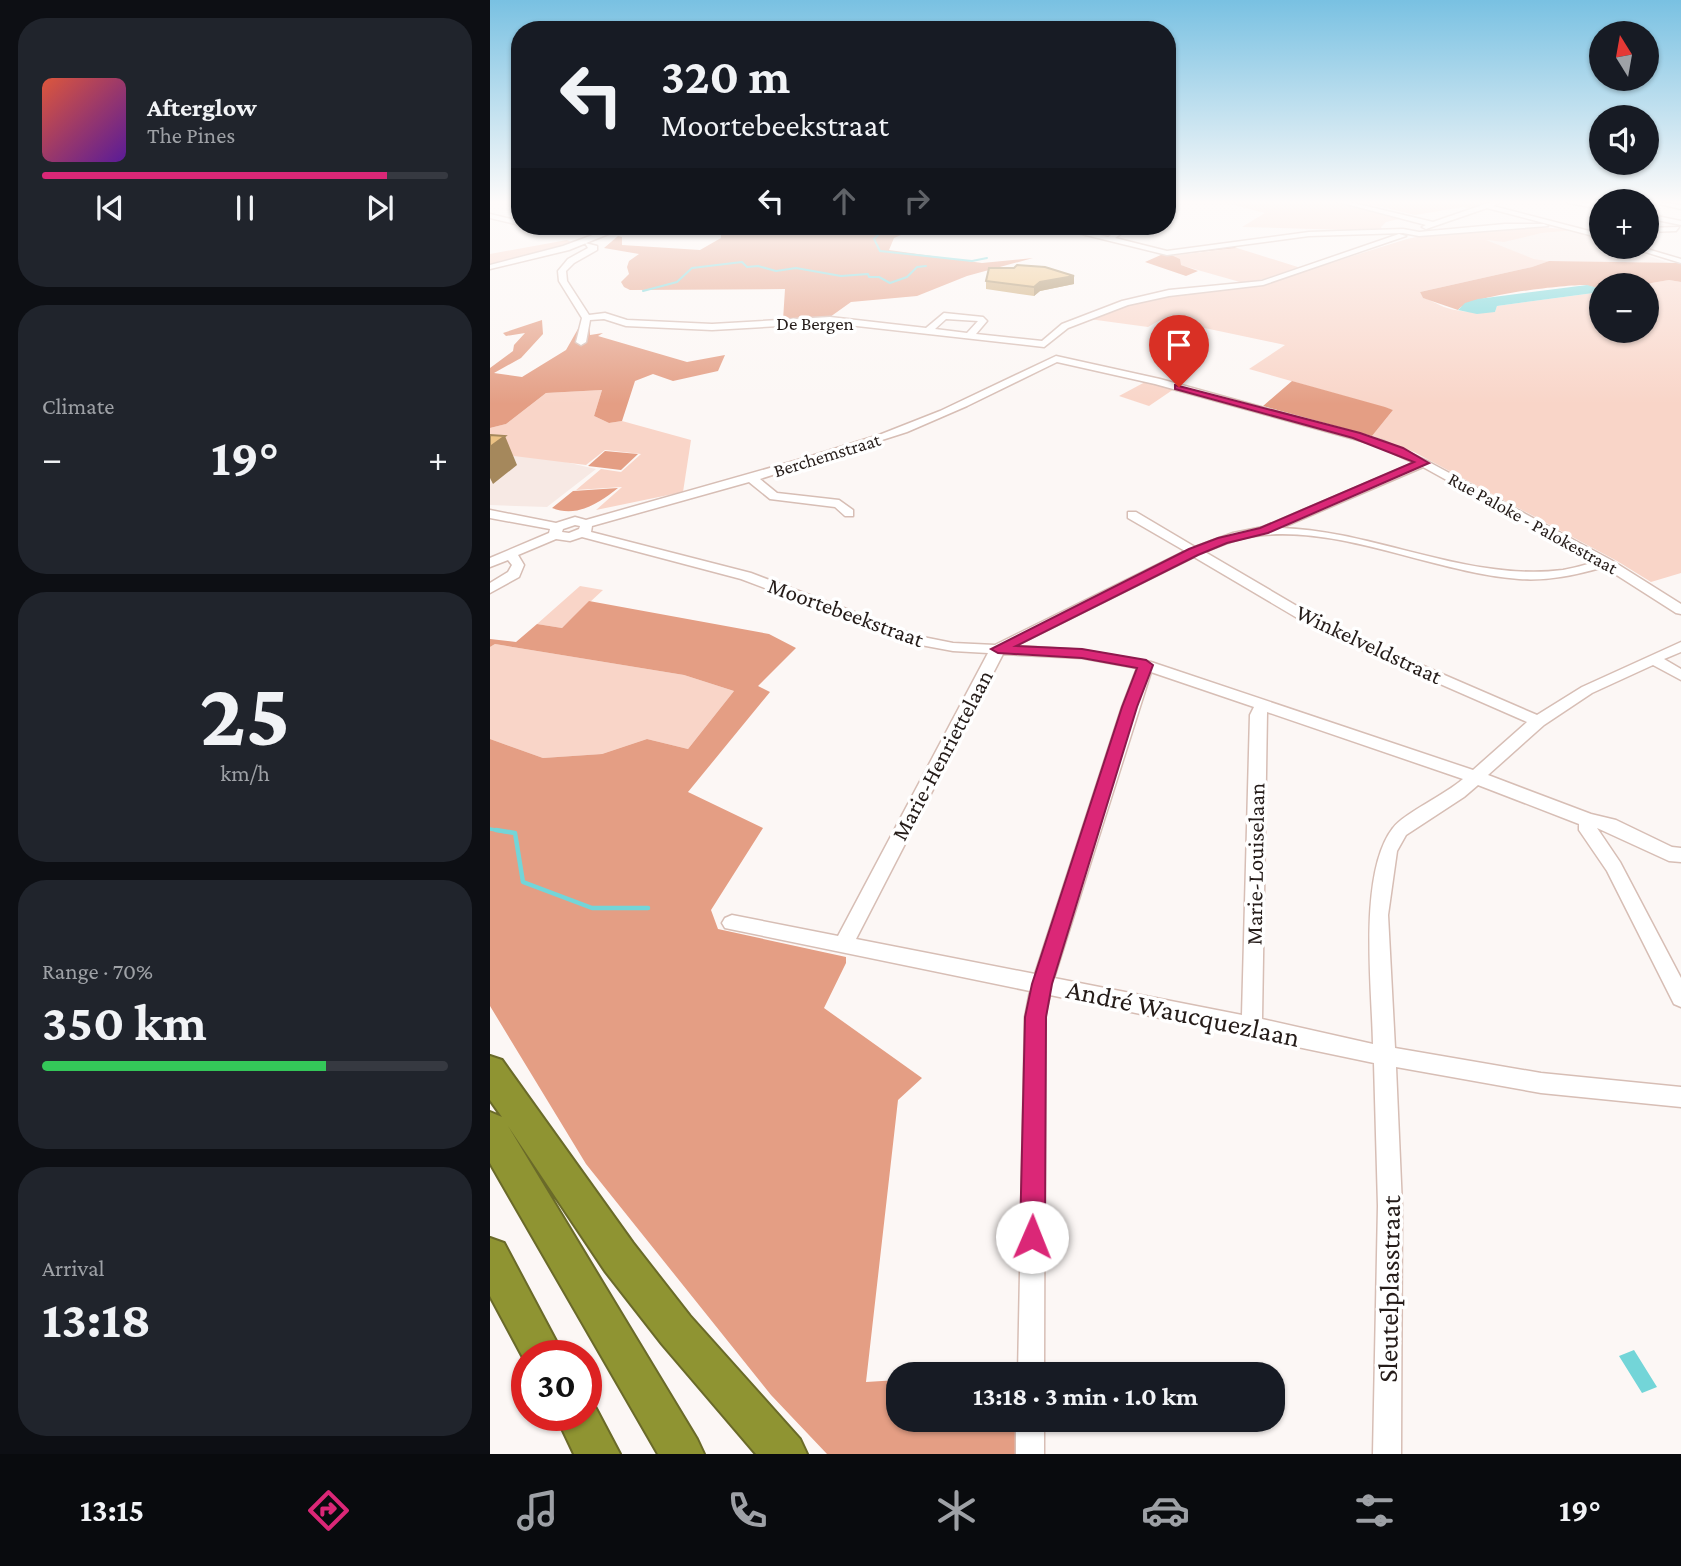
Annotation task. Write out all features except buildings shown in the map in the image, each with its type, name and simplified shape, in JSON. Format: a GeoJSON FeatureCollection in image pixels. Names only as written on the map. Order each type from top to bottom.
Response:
{"type":"FeatureCollection","features":[{"type":"Feature","properties":{"kind":"highway"},"geometry":{"type":"LineString","coordinates":[[490,1071],[619,1257],[676,1329],[785,1454]]}},
{"type":"Feature","properties":{"kind":"highway"},"geometry":{"type":"LineString","coordinates":[[490,1129],[682,1454]]}},
{"type":"Feature","properties":{"kind":"highway"},"geometry":{"type":"LineString","coordinates":[[490,1257],[535,1340]]}},
{"type":"Feature","properties":{"kind":"highway"},"geometry":{"type":"LineString","coordinates":[[585,1431],[598,1454]]}},
{"type":"Feature","properties":{"kind":"street"},"geometry":{"type":"LineString","coordinates":[[564,269],[563,281],[586,318],[581,342]]}},
{"type":"Feature","properties":{"kind":"street"},"geometry":{"type":"LineString","coordinates":[[1056,359],[1044,344],[1057,331],[1125,303],[1158,295],[1263,283],[1305,269]]}},
{"type":"Feature","properties":{"kind":"street","name":"De Bergen"},"geometry":{"type":"LineString","coordinates":[[586,318],[605,316],[638,324],[712,327],[830,320],[1044,344]]}},
{"type":"Feature","properties":{"kind":"street"},"geometry":{"type":"LineString","coordinates":[[928,331],[944,316],[983,321],[969,336]]}},
{"type":"Feature","properties":{"kind":"street","name":"Rue Paloke - Palokestraat"},"geometry":{"type":"LineString","coordinates":[[1056,359],[1157,381],[1357,435],[1399,450],[1606,563],[1681,610]]}},
{"type":"Feature","properties":{"kind":"street","name":"Berchemstraat"},"geometry":{"type":"LineString","coordinates":[[490,563],[556,531],[570,537],[584,528],[644,506],[752,478],[915,425],[1056,359]]}},
{"type":"Feature","properties":{"kind":"street"},"geometry":{"type":"LineString","coordinates":[[1264,530],[1423,463]]}},
{"type":"Feature","properties":{"kind":"street"},"geometry":{"type":"LineString","coordinates":[[752,478],[774,496],[839,504],[849,513]]}},
{"type":"Feature","properties":{"kind":"street"},"geometry":{"type":"LineString","coordinates":[[490,514],[556,531]]}},
{"type":"Feature","properties":{"kind":"street","name":"Winkelveldstraat"},"geometry":{"type":"LineString","coordinates":[[1132,515],[1326,629],[1538,721]]}},
{"type":"Feature","properties":{"kind":"street","name":"Moortebeekstraat"},"geometry":{"type":"LineString","coordinates":[[584,528],[746,576],[915,640],[953,647],[1082,654],[1146,665],[1475,777],[1588,820],[1610,825],[1669,854],[1681,855]]}},
{"type":"Feature","properties":{"kind":"street","name":"Marie-Henriettelaan"},"geometry":{"type":"LineString","coordinates":[[843,945],[998,649],[1194,552],[1223,540],[1264,530],[1318,534],[1476,569],[1507,573],[1555,574],[1606,563]]}},
{"type":"Feature","properties":{"kind":"street"},"geometry":{"type":"LineString","coordinates":[[490,589],[514,574],[518,565],[511,554]]}},
{"type":"Feature","properties":{"kind":"street"},"geometry":{"type":"LineString","coordinates":[[1475,777],[1538,721],[1587,690],[1681,646]]}},
{"type":"Feature","properties":{"kind":"street"},"geometry":{"type":"LineString","coordinates":[[1653,659],[1681,675]]}},
{"type":"Feature","properties":{"kind":"street"},"geometry":{"type":"LineString","coordinates":[[1031,1362],[1035,1017],[1042,984],[1129,707],[1146,665]]}},
{"type":"Feature","properties":{"kind":"street","name":"Marie-Louiselaan"},"geometry":{"type":"LineString","coordinates":[[1252,1026],[1258,715],[1264,704]]}},
{"type":"Feature","properties":{"kind":"street","name":"Sleutelplasstraat"},"geometry":{"type":"LineString","coordinates":[[1387,1454],[1389,1125],[1379,915],[1388,850],[1400,830],[1458,793],[1475,777]]}},
{"type":"Feature","properties":{"kind":"street"},"geometry":{"type":"LineString","coordinates":[[1588,820],[1588,830],[1615,867],[1681,998]]}},
{"type":"Feature","properties":{"kind":"street","name":"André Waucquezlaan"},"geometry":{"type":"LineString","coordinates":[[732,923],[1252,1026],[1386,1056],[1541,1083],[1681,1097]]}},
{"type":"Feature","properties":{"kind":"street"},"geometry":{"type":"LineString","coordinates":[[1030,1432],[1030,1454]]}},
{"type":"Feature","properties":{"kind":"shaded area"},"geometry":{"type":"Polygon","coordinates":[[[628,269],[993,269],[917,296],[851,302],[830,317],[783,320],[785,289],[630,290],[621,282],[629,274],[628,269]]]}},
{"type":"Feature","properties":{"kind":"shaded area"},"geometry":{"type":"Polygon","coordinates":[[[1165,269],[1198,271],[1186,276],[1165,269]]]}},
{"type":"Feature","properties":{"kind":"shaded area"},"geometry":{"type":"Polygon","coordinates":[[[1194,269],[1298,269],[1247,284],[1194,269]]]}},
{"type":"Feature","properties":{"kind":"shaded area"},"geometry":{"type":"Polygon","coordinates":[[[1311,269],[1524,269],[1420,292],[1423,298],[1444,307],[1482,312],[1495,312],[1497,306],[1589,294],[1589,343],[1659,343],[1659,282],[1681,282],[1681,573],[1651,582],[1414,452],[1372,436],[1393,410],[1249,369],[1285,345],[1162,319],[1148,327],[1089,319],[1128,304],[1172,294],[1256,286],[1311,269]]]}},
{"type":"Feature","properties":{"kind":"shaded area"},"geometry":{"type":"Polygon","coordinates":[[[1524,269],[1681,269],[1681,282],[1659,282],[1659,273],[1589,273],[1589,286],[1498,295],[1458,310],[1423,298],[1420,292],[1524,269]]]}},
{"type":"Feature","properties":{"kind":"shaded area"},"geometry":{"type":"Polygon","coordinates":[[[542,320],[543,334],[521,358],[494,373],[522,377],[566,350],[583,320],[589,320],[590,335],[603,333],[598,336],[687,362],[725,355],[718,371],[673,381],[653,374],[635,381],[622,421],[609,423],[594,416],[602,390],[546,393],[506,424],[490,428],[490,368],[513,351],[514,345],[525,333],[506,336],[503,333],[542,320]]]}},
{"type":"Feature","properties":{"kind":"shaded area"},"geometry":{"type":"Polygon","coordinates":[[[1147,381],[1174,389],[1149,406],[1119,396],[1147,381]]]}},
{"type":"Feature","properties":{"kind":"shaded area"},"geometry":{"type":"Polygon","coordinates":[[[1292,381],[1393,410],[1372,436],[1263,406],[1292,381]]]}},
{"type":"Feature","properties":{"kind":"shaded area"},"geometry":{"type":"Polygon","coordinates":[[[602,390],[594,416],[609,423],[622,421],[691,440],[683,492],[596,510],[622,487],[576,490],[601,469],[621,472],[641,454],[605,450],[586,465],[490,453],[490,428],[506,424],[546,393],[602,390]]]}},
{"type":"Feature","properties":{"kind":"shaded area"},"geometry":{"type":"Polygon","coordinates":[[[490,445],[596,469],[547,507],[490,505],[490,445]]]}},
{"type":"Feature","properties":{"kind":"shaded area"},"geometry":{"type":"Polygon","coordinates":[[[605,451],[638,454],[621,470],[588,466],[605,451]]]}},
{"type":"Feature","properties":{"kind":"shaded area"},"geometry":{"type":"Polygon","coordinates":[[[618,488],[595,504],[579,510],[561,511],[552,508],[573,491],[618,488]]]}},
{"type":"Feature","properties":{"kind":"shaded area"},"geometry":{"type":"Polygon","coordinates":[[[580,586],[603,590],[562,628],[537,624],[580,586]]]}},
{"type":"Feature","properties":{"kind":"shaded area"},"geometry":{"type":"Polygon","coordinates":[[[589,601],[769,634],[796,648],[758,686],[770,692],[688,792],[763,828],[711,910],[718,929],[846,957],[846,963],[824,1008],[922,1078],[898,1100],[866,1382],[886,1381],[886,1432],[1024,1432],[1024,1454],[827,1454],[771,1395],[586,1164],[490,1006],[490,739],[543,758],[602,754],[647,739],[688,749],[734,691],[684,675],[495,644],[490,647],[490,639],[516,642],[537,624],[562,628],[589,601]]]}},
{"type":"Feature","properties":{"kind":"shaded area"},"geometry":{"type":"Polygon","coordinates":[[[495,644],[684,675],[734,691],[688,749],[647,739],[602,754],[543,758],[490,739],[490,647],[495,644]]]}},
{"type":"Feature","properties":{"kind":"water"},"geometry":{"type":"Polygon","coordinates":[[[1589,286],[1589,294],[1497,306],[1495,312],[1477,314],[1458,310],[1465,303],[1478,299],[1589,286]]]}},
{"type":"Feature","properties":{"kind":"water"},"geometry":{"type":"Polygon","coordinates":[[[1634,1350],[1657,1387],[1642,1393],[1619,1356],[1634,1350]]]}},
{"type":"Feature","properties":{"kind":"waterway"},"geometry":{"type":"LineString","coordinates":[[643,291],[677,282],[691,269]]}},
{"type":"Feature","properties":{"kind":"waterway"},"geometry":{"type":"LineString","coordinates":[[768,269],[776,271],[790,269]]}},
{"type":"Feature","properties":{"kind":"waterway"},"geometry":{"type":"LineString","coordinates":[[801,269],[841,276],[868,274],[869,277],[879,277],[890,283],[907,277],[915,269]]}},
{"type":"Feature","properties":{"kind":"waterway"},"geometry":{"type":"LineString","coordinates":[[490,829],[507,832]]}},
{"type":"Feature","properties":{"kind":"waterway"},"geometry":{"type":"LineString","coordinates":[[496,830],[515,833],[523,882],[592,908],[648,908]]}},
{"type":"Feature","properties":{"kind":"route"},"geometry":{"type":"LineString","coordinates":[[1032,1237],[1035,1017],[1042,984],[1129,707],[1146,665],[1082,654],[998,649],[1193,552],[1223,540],[1264,530],[1423,463],[1399,450],[1357,435],[1179,387]]}}]}
